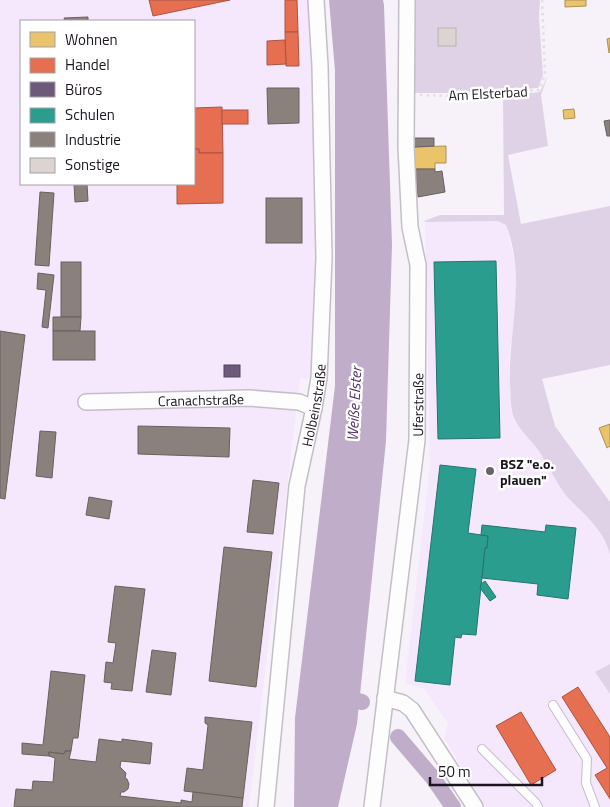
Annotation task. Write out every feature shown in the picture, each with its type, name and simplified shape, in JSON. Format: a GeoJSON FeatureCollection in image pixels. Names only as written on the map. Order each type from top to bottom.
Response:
{"type":"FeatureCollection","features":[{"type":"Feature","properties":{"kind":"street","name":"Holbeinstraße"},"geometry":{"type":"LineString","coordinates":[[266,807],[297,486],[319,378],[324,258],[320,66],[316,0]]}},
{"type":"Feature","properties":{"kind":"street","name":"Uferstraße"},"geometry":{"type":"LineString","coordinates":[[372,807],[417,440],[418,266],[410,227],[406,147],[407,0]]}},
{"type":"Feature","properties":{"kind":"street","name":"Cranachstraße"},"geometry":{"type":"LineString","coordinates":[[86,402],[249,398],[299,402],[314,408]]}},
{"type":"Feature","properties":{"kind":"street"},"geometry":{"type":"LineString","coordinates":[[384,698],[403,703],[412,710],[475,807]]}},
{"type":"Feature","properties":{"kind":"lane"},"geometry":{"type":"LineString","coordinates":[[553,705],[587,759],[586,784],[595,807]]}},
{"type":"Feature","properties":{"kind":"lane"},"geometry":{"type":"LineString","coordinates":[[482,750],[538,807]]}},
{"type":"Feature","properties":{"kind":"path","name":"Am Elsterbad"},"geometry":{"type":"LineString","coordinates":[[406,95],[455,96],[539,90],[545,74],[542,0]]}},
{"type":"Feature","properties":{"kind":"shaded area"},"geometry":{"type":"Polygon","coordinates":[[[0,0],[309,0],[317,123],[317,252],[312,378],[300,379],[249,807],[0,807],[0,0]]]}},
{"type":"Feature","properties":{"kind":"shaded area"},"geometry":{"type":"Polygon","coordinates":[[[411,0],[540,0],[539,17],[543,75],[538,88],[455,93],[414,93],[411,0]]]}},
{"type":"Feature","properties":{"kind":"shaded area"},"geometry":{"type":"Polygon","coordinates":[[[548,75],[541,95],[548,146],[508,155],[521,224],[610,206],[610,365],[542,379],[555,426],[610,502],[610,555],[604,539],[588,518],[565,495],[539,451],[514,418],[511,401],[510,364],[516,284],[512,245],[506,225],[498,221],[424,221],[440,215],[504,215],[503,96],[540,92],[548,75]]]}},
{"type":"Feature","properties":{"kind":"shaded area","name":"BSZ \"e.o. plauen\""},"geometry":{"type":"Polygon","coordinates":[[[498,221],[506,224],[515,263],[517,296],[509,360],[511,406],[514,419],[539,450],[569,499],[596,527],[609,549],[610,664],[595,672],[610,694],[610,807],[486,807],[444,738],[448,723],[424,689],[405,683],[430,466],[425,222],[498,221]]]}},
{"type":"Feature","properties":{"kind":"shaded area"},"geometry":{"type":"Polygon","coordinates":[[[610,664],[610,694],[595,672],[610,664]]]}},
{"type":"Feature","properties":{"kind":"water","name":"Weiße Elster"},"geometry":{"type":"Polygon","coordinates":[[[329,0],[383,0],[384,5],[392,245],[386,441],[357,724],[338,807],[294,807],[295,718],[335,386],[335,71],[329,0]]]}},
{"type":"Feature","properties":{"kind":"building: Wohnen"},"geometry":{"type":"Polygon","coordinates":[[[565,0],[586,0],[586,6],[565,7],[565,0]]]}},
{"type":"Feature","properties":{"kind":"building: Wohnen"},"geometry":{"type":"Polygon","coordinates":[[[610,38],[610,52],[609,53],[607,39],[610,38]]]}},
{"type":"Feature","properties":{"kind":"building: Wohnen"},"geometry":{"type":"Polygon","coordinates":[[[574,109],[575,118],[564,119],[563,110],[574,109]]]}},
{"type":"Feature","properties":{"kind":"building: Wohnen"},"geometry":{"type":"Polygon","coordinates":[[[446,146],[446,163],[435,163],[435,169],[415,169],[414,147],[446,146]]]}},
{"type":"Feature","properties":{"kind":"building: Wohnen"},"geometry":{"type":"Polygon","coordinates":[[[610,424],[610,446],[607,448],[599,428],[610,424]]]}},
{"type":"Feature","properties":{"kind":"building: Handel"},"geometry":{"type":"Polygon","coordinates":[[[149,0],[230,0],[153,16],[149,0]]]}},
{"type":"Feature","properties":{"kind":"building: Handel"},"geometry":{"type":"Polygon","coordinates":[[[285,0],[297,0],[298,32],[285,32],[285,0]]]}},
{"type":"Feature","properties":{"kind":"building: Handel"},"geometry":{"type":"Polygon","coordinates":[[[285,32],[298,32],[299,66],[286,66],[285,32]]]}},
{"type":"Feature","properties":{"kind":"building: Handel"},"geometry":{"type":"Polygon","coordinates":[[[285,40],[286,64],[267,65],[267,41],[285,40]]]}},
{"type":"Feature","properties":{"kind":"building: Handel"},"geometry":{"type":"Polygon","coordinates":[[[222,107],[223,153],[199,153],[199,149],[195,149],[195,108],[222,107]]]}},
{"type":"Feature","properties":{"kind":"building: Handel"},"geometry":{"type":"Polygon","coordinates":[[[222,110],[248,110],[248,124],[222,124],[222,110]]]}},
{"type":"Feature","properties":{"kind":"building: Handel"},"geometry":{"type":"Polygon","coordinates":[[[195,149],[199,149],[199,153],[223,153],[223,203],[177,204],[177,185],[195,185],[195,149]]]}},
{"type":"Feature","properties":{"kind":"building: Handel"},"geometry":{"type":"Polygon","coordinates":[[[578,687],[610,737],[610,799],[595,775],[607,768],[562,697],[578,687]]]}},
{"type":"Feature","properties":{"kind":"building: Handel"},"geometry":{"type":"Polygon","coordinates":[[[521,712],[556,770],[531,785],[496,726],[521,712]]]}},
{"type":"Feature","properties":{"kind":"building: Büros"},"geometry":{"type":"Polygon","coordinates":[[[224,365],[240,365],[240,377],[224,377],[224,365]]]}},
{"type":"Feature","properties":{"kind":"building: Schulen"},"geometry":{"type":"Polygon","coordinates":[[[496,261],[500,438],[438,439],[434,262],[496,261]]]}},
{"type":"Feature","properties":{"kind":"building: Schulen"},"geometry":{"type":"Polygon","coordinates":[[[440,465],[476,469],[468,533],[488,536],[487,548],[485,548],[476,635],[462,634],[461,638],[455,637],[450,685],[415,681],[440,465]]]}},
{"type":"Feature","properties":{"kind":"building: Schulen"},"geometry":{"type":"Polygon","coordinates":[[[482,525],[545,532],[546,525],[576,528],[568,599],[537,595],[538,584],[482,578],[488,536],[481,535],[482,525]]]}},
{"type":"Feature","properties":{"kind":"building: Schulen"},"geometry":{"type":"Polygon","coordinates":[[[485,581],[496,597],[490,601],[480,588],[481,584],[485,581]]]}},
{"type":"Feature","properties":{"kind":"building: Industrie"},"geometry":{"type":"Polygon","coordinates":[[[88,17],[88,20],[65,20],[64,18],[88,17]]]}},
{"type":"Feature","properties":{"kind":"building: Industrie"},"geometry":{"type":"Polygon","coordinates":[[[267,88],[299,88],[299,123],[268,124],[267,88]]]}},
{"type":"Feature","properties":{"kind":"building: Industrie"},"geometry":{"type":"Polygon","coordinates":[[[610,120],[610,136],[607,136],[604,121],[610,120]]]}},
{"type":"Feature","properties":{"kind":"building: Industrie"},"geometry":{"type":"Polygon","coordinates":[[[414,138],[434,138],[434,146],[414,147],[414,138]]]}},
{"type":"Feature","properties":{"kind":"building: Industrie"},"geometry":{"type":"Polygon","coordinates":[[[415,169],[435,169],[435,172],[442,171],[445,192],[418,197],[415,169]]]}},
{"type":"Feature","properties":{"kind":"building: Industrie"},"geometry":{"type":"Polygon","coordinates":[[[74,185],[87,185],[88,201],[75,202],[74,185]]]}},
{"type":"Feature","properties":{"kind":"building: Industrie"},"geometry":{"type":"Polygon","coordinates":[[[40,192],[54,193],[49,266],[35,265],[40,192]]]}},
{"type":"Feature","properties":{"kind":"building: Industrie"},"geometry":{"type":"Polygon","coordinates":[[[266,198],[302,198],[302,243],[266,243],[266,198]]]}},
{"type":"Feature","properties":{"kind":"building: Industrie"},"geometry":{"type":"Polygon","coordinates":[[[61,262],[81,262],[81,317],[61,317],[61,262]]]}},
{"type":"Feature","properties":{"kind":"building: Industrie"},"geometry":{"type":"Polygon","coordinates":[[[38,273],[54,275],[48,328],[42,327],[46,290],[37,289],[38,273]]]}},
{"type":"Feature","properties":{"kind":"building: Industrie"},"geometry":{"type":"Polygon","coordinates":[[[53,317],[81,317],[80,331],[53,331],[53,317]]]}},
{"type":"Feature","properties":{"kind":"building: Industrie"},"geometry":{"type":"Polygon","coordinates":[[[0,331],[25,335],[5,499],[0,498],[0,331]]]}},
{"type":"Feature","properties":{"kind":"building: Industrie"},"geometry":{"type":"Polygon","coordinates":[[[53,331],[95,331],[95,360],[53,360],[53,331]]]}},
{"type":"Feature","properties":{"kind":"building: Industrie"},"geometry":{"type":"Polygon","coordinates":[[[138,426],[230,428],[229,457],[138,454],[138,426]]]}},
{"type":"Feature","properties":{"kind":"building: Industrie"},"geometry":{"type":"Polygon","coordinates":[[[40,431],[56,432],[52,478],[36,476],[40,431]]]}},
{"type":"Feature","properties":{"kind":"building: Industrie"},"geometry":{"type":"Polygon","coordinates":[[[253,480],[279,483],[273,534],[247,532],[253,480]]]}},
{"type":"Feature","properties":{"kind":"building: Industrie"},"geometry":{"type":"Polygon","coordinates":[[[89,497],[112,501],[109,519],[86,515],[89,497]]]}},
{"type":"Feature","properties":{"kind":"building: Industrie"},"geometry":{"type":"Polygon","coordinates":[[[224,547],[272,552],[256,687],[209,681],[224,547]]]}},
{"type":"Feature","properties":{"kind":"building: Industrie"},"geometry":{"type":"Polygon","coordinates":[[[115,586],[145,589],[132,691],[111,689],[112,683],[104,682],[106,662],[113,663],[116,643],[108,642],[115,586]]]}},
{"type":"Feature","properties":{"kind":"building: Industrie"},"geometry":{"type":"Polygon","coordinates":[[[152,650],[176,653],[171,695],[146,692],[152,650]]]}},
{"type":"Feature","properties":{"kind":"building: Industrie"},"geometry":{"type":"Polygon","coordinates":[[[51,671],[85,675],[78,738],[73,738],[71,751],[65,751],[64,754],[49,752],[49,756],[22,754],[22,743],[43,745],[51,671]]]}},
{"type":"Feature","properties":{"kind":"building: Industrie"},"geometry":{"type":"Polygon","coordinates":[[[205,717],[252,722],[243,798],[184,791],[187,768],[203,770],[208,725],[205,723],[205,717]]]}},
{"type":"Feature","properties":{"kind":"building: Industrie"},"geometry":{"type":"Polygon","coordinates":[[[99,739],[122,742],[122,739],[152,743],[150,764],[121,761],[120,767],[126,773],[125,778],[129,784],[128,789],[121,792],[120,796],[181,803],[181,800],[192,802],[193,792],[243,798],[242,807],[14,807],[16,789],[32,790],[33,781],[53,782],[55,758],[49,756],[49,752],[64,754],[65,751],[71,751],[69,759],[96,762],[99,739]]]}},
{"type":"Feature","properties":{"kind":"building: Sonstige"},"geometry":{"type":"Polygon","coordinates":[[[438,28],[456,28],[456,46],[438,46],[438,28]]]}},
{"type":"Feature","properties":{"kind":"waterway"},"geometry":{"type":"LineString","coordinates":[[337,695],[362,702]]}},
{"type":"Feature","properties":{"kind":"waterway"},"geometry":{"type":"LineString","coordinates":[[398,737],[433,778],[453,807]]}},
{"type":"Feature","properties":{"kind":"place","name":"BSZ \"e.o. plauen\""},"geometry":{"type":"Point","coordinates":[490,471]}}]}
